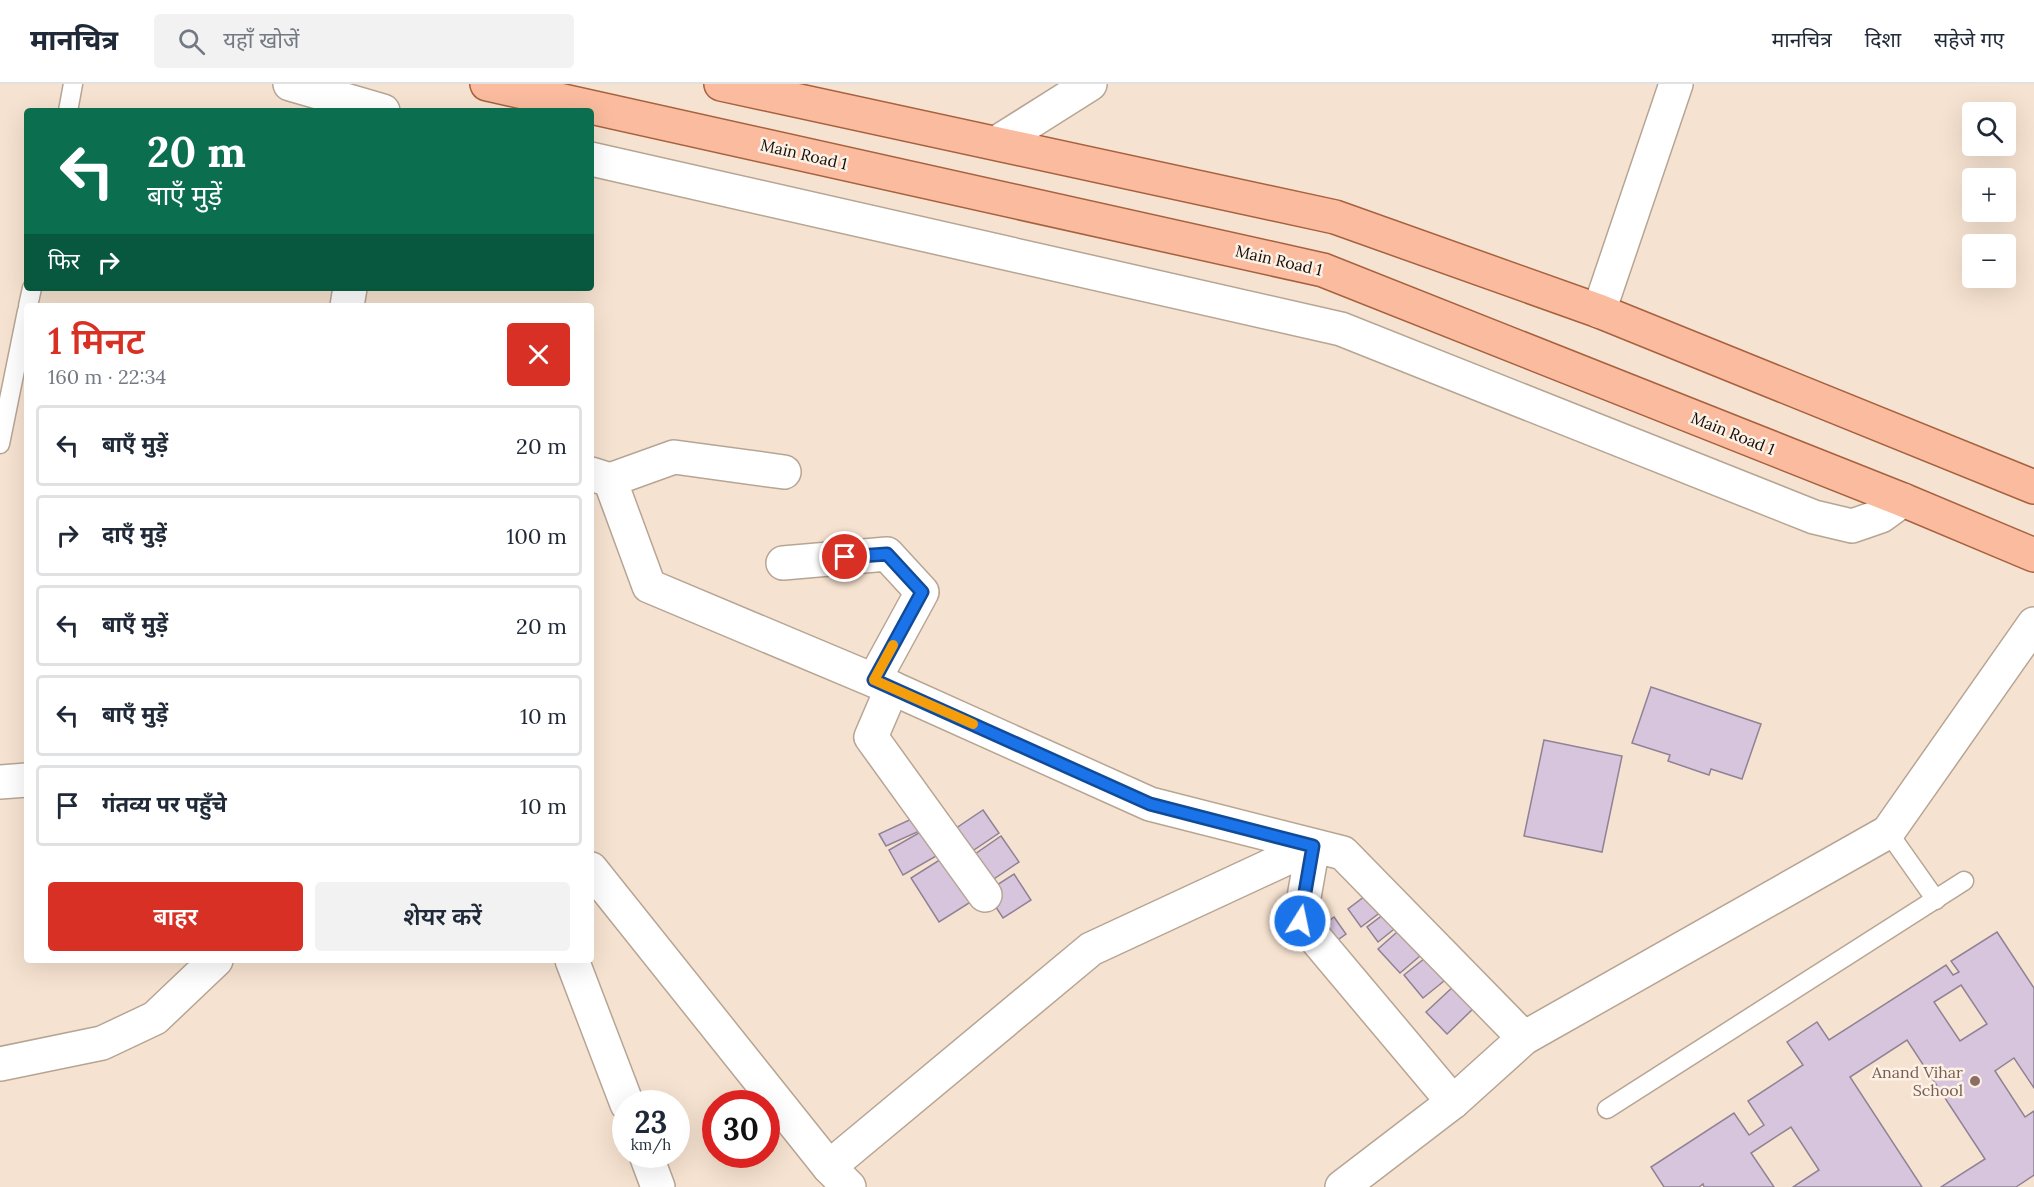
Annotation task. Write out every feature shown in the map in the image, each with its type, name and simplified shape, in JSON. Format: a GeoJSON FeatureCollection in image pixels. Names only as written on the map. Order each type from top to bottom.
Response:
{"type":"FeatureCollection","features":[{"type":"Feature","properties":{"kind":"main road","name":"Main Road 1"},"geometry":{"type":"LineString","coordinates":[[487,84],[1323,270],[1903,500],[2034,555]]}},
{"type":"Feature","properties":{"kind":"main road"},"geometry":{"type":"LineString","coordinates":[[721,84],[998,142],[1335,217],[1599,311],[2034,487]]}},
{"type":"Feature","properties":{"kind":"street"},"geometry":{"type":"LineString","coordinates":[[290,84],[373,108]]}},
{"type":"Feature","properties":{"kind":"street"},"geometry":{"type":"LineString","coordinates":[[998,142],[1090,84]]}},
{"type":"Feature","properties":{"kind":"street"},"geometry":{"type":"LineString","coordinates":[[1599,311],[1676,84]]}},
{"type":"Feature","properties":{"kind":"street"},"geometry":{"type":"LineString","coordinates":[[594,160],[1341,329],[1814,517],[1852,526],[1881,516],[1903,500]]}},
{"type":"Feature","properties":{"kind":"street"},"geometry":{"type":"LineString","coordinates":[[784,472],[674,457],[601,477],[649,586],[883,684],[1150,804],[1343,853],[1524,1038]]}},
{"type":"Feature","properties":{"kind":"street"},"geometry":{"type":"LineString","coordinates":[[783,562],[887,554],[922,592],[883,684],[871,737],[985,895]]}},
{"type":"Feature","properties":{"kind":"street"},"geometry":{"type":"LineString","coordinates":[[1342,1187],[1453,1102],[1524,1038],[1888,832],[2034,624]]}},
{"type":"Feature","properties":{"kind":"street"},"geometry":{"type":"LineString","coordinates":[[0,782],[24,780]]}},
{"type":"Feature","properties":{"kind":"street"},"geometry":{"type":"LineString","coordinates":[[1313,846],[1300,921],[1453,1102]]}},
{"type":"Feature","properties":{"kind":"street"},"geometry":{"type":"LineString","coordinates":[[594,873],[839,1177],[1091,950],[1313,846]]}},
{"type":"Feature","properties":{"kind":"street"},"geometry":{"type":"LineString","coordinates":[[0,1064],[102,1043],[156,1018],[213,963]]}},
{"type":"Feature","properties":{"kind":"street"},"geometry":{"type":"LineString","coordinates":[[573,963],[622,1090]]}},
{"type":"Feature","properties":{"kind":"street"},"geometry":{"type":"LineString","coordinates":[[651,1168],[658,1187]]}},
{"type":"Feature","properties":{"kind":"lane"},"geometry":{"type":"LineString","coordinates":[[69,108],[73,84]]}},
{"type":"Feature","properties":{"kind":"lane"},"geometry":{"type":"LineString","coordinates":[[0,444],[24,327]]}},
{"type":"Feature","properties":{"kind":"lane"},"geometry":{"type":"LineString","coordinates":[[1888,832],[1936,900]]}},
{"type":"Feature","properties":{"kind":"lane"},"geometry":{"type":"LineString","coordinates":[[1607,1109],[1964,881]]}},
{"type":"Feature","properties":{"kind":"building"},"geometry":{"type":"Polygon","coordinates":[[[1651,687],[1761,724],[1742,779],[1711,769],[1709,775],[1668,761],[1670,755],[1632,743],[1651,687]]]}},
{"type":"Feature","properties":{"kind":"building"},"geometry":{"type":"Polygon","coordinates":[[[1544,740],[1622,756],[1602,852],[1524,836],[1544,740]]]}},
{"type":"Feature","properties":{"kind":"building"},"geometry":{"type":"Polygon","coordinates":[[[983,810],[999,833],[962,858],[946,835],[983,810]]]}},
{"type":"Feature","properties":{"kind":"building"},"geometry":{"type":"Polygon","coordinates":[[[918,816],[924,829],[886,846],[879,834],[918,816]]]}},
{"type":"Feature","properties":{"kind":"building"},"geometry":{"type":"Polygon","coordinates":[[[931,826],[945,851],[903,875],[889,850],[931,826]]]}},
{"type":"Feature","properties":{"kind":"building"},"geometry":{"type":"Polygon","coordinates":[[[1001,836],[1019,862],[982,887],[965,861],[1001,836]]]}},
{"type":"Feature","properties":{"kind":"building"},"geometry":{"type":"Polygon","coordinates":[[[949,854],[977,898],[939,922],[911,878],[949,854]]]}},
{"type":"Feature","properties":{"kind":"building"},"geometry":{"type":"Polygon","coordinates":[[[1014,874],[1031,900],[1003,918],[986,892],[1014,874]]]}},
{"type":"Feature","properties":{"kind":"building"},"geometry":{"type":"Polygon","coordinates":[[[1373,890],[1386,908],[1361,927],[1348,909],[1373,890]]]}},
{"type":"Feature","properties":{"kind":"building"},"geometry":{"type":"Polygon","coordinates":[[[1392,908],[1403,922],[1378,942],[1367,927],[1392,908]]]}},
{"type":"Feature","properties":{"kind":"building"},"geometry":{"type":"Polygon","coordinates":[[[1334,917],[1346,934],[1325,949],[1313,933],[1334,917]]]}},
{"type":"Feature","properties":{"kind":"building"},"geometry":{"type":"Polygon","coordinates":[[[1405,925],[1427,950],[1400,973],[1378,949],[1405,925]]]}},
{"type":"Feature","properties":{"kind":"building"},"geometry":{"type":"Polygon","coordinates":[[[1997,932],[2034,988],[2034,1088],[2014,1058],[1995,1071],[2025,1117],[2034,1111],[2034,1175],[2016,1187],[1941,1187],[1985,1159],[1907,1040],[1850,1077],[1922,1187],[1793,1187],[1819,1170],[1791,1127],[1751,1153],[1774,1187],[1704,1187],[1703,1184],[1699,1187],[1664,1187],[1651,1167],[1734,1113],[1749,1135],[1764,1125],[1748,1101],[1803,1065],[1787,1042],[1817,1022],[1829,1040],[1946,965],[1953,975],[1959,972],[1951,961],[1997,932]],[[1961,985],[1934,1002],[1960,1041],[1987,1024],[1961,985]]]}},
{"type":"Feature","properties":{"kind":"building"},"geometry":{"type":"Polygon","coordinates":[[[1430,954],[1449,977],[1423,998],[1404,975],[1430,954]]]}},
{"type":"Feature","properties":{"kind":"building"},"geometry":{"type":"Polygon","coordinates":[[[1455,985],[1476,1006],[1447,1034],[1426,1012],[1455,985]]]}},
{"type":"Feature","properties":{"kind":"slow traffic"},"geometry":{"type":"LineString","coordinates":[[893,645],[874,680],[973,724]]}},
{"type":"Feature","properties":{"kind":"place","name":"Anand Vihar School"},"geometry":{"type":"Point","coordinates":[1975,1081]}},
{"type":"Feature","properties":{"kind":"route"},"geometry":{"type":"LineString","coordinates":[[845,557],[887,554],[922,592],[874,680],[1150,804],[1313,846],[1300,921]]}}]}
